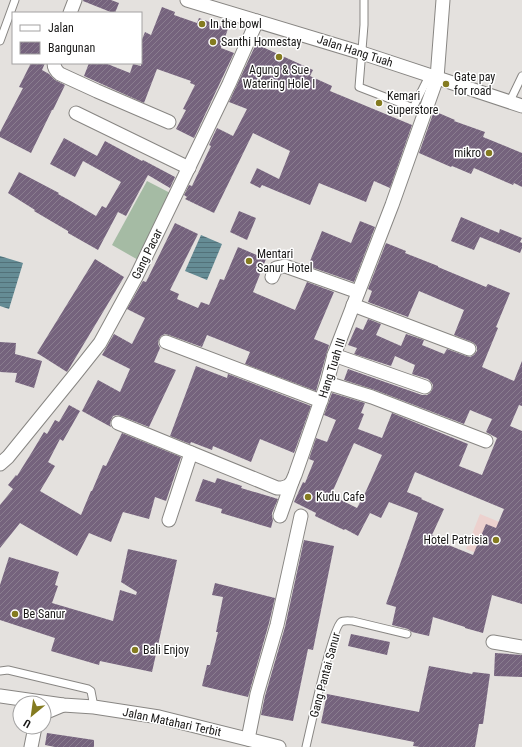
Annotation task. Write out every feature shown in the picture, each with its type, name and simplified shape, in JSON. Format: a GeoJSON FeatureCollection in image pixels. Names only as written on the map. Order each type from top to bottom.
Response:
{"type":"FeatureCollection","features":[{"type":"Feature","properties":{"kind":"street"},"geometry":{"type":"LineString","coordinates":[[70,12],[75,0]]}},
{"type":"Feature","properties":{"kind":"street","name":"Jalan Hang Tuah"},"geometry":{"type":"LineString","coordinates":[[187,0],[362,53],[516,103]]}},
{"type":"Feature","properties":{"kind":"street","name":"Hang Tuah III"},"geometry":{"type":"LineString","coordinates":[[280,516],[321,401],[334,355],[392,205],[433,77],[442,0]]}},
{"type":"Feature","properties":{"kind":"street","name":"Gang Pacar"},"geometry":{"type":"LineString","coordinates":[[0,464],[8,457],[100,343],[136,277],[229,84],[257,21]]}},
{"type":"Feature","properties":{"kind":"street"},"geometry":{"type":"LineString","coordinates":[[54,64],[56,71],[60,74],[169,122]]}},
{"type":"Feature","properties":{"kind":"street"},"geometry":{"type":"LineString","coordinates":[[76,113],[189,168]]}},
{"type":"Feature","properties":{"kind":"street"},"geometry":{"type":"LineString","coordinates":[[272,276],[276,268],[285,266],[358,292]]}},
{"type":"Feature","properties":{"kind":"street"},"geometry":{"type":"LineString","coordinates":[[353,306],[469,349]]}},
{"type":"Feature","properties":{"kind":"street"},"geometry":{"type":"LineString","coordinates":[[166,342],[321,401]]}},
{"type":"Feature","properties":{"kind":"street"},"geometry":{"type":"LineString","coordinates":[[334,355],[425,387]]}},
{"type":"Feature","properties":{"kind":"street"},"geometry":{"type":"LineString","coordinates":[[327,383],[372,398],[486,441]]}},
{"type":"Feature","properties":{"kind":"street"},"geometry":{"type":"LineString","coordinates":[[118,423],[277,488],[288,486],[292,482]]}},
{"type":"Feature","properties":{"kind":"street"},"geometry":{"type":"LineString","coordinates":[[169,520],[191,453]]}},
{"type":"Feature","properties":{"kind":"street"},"geometry":{"type":"LineString","coordinates":[[248,739],[257,694],[277,625],[301,516]]}},
{"type":"Feature","properties":{"kind":"street"},"geometry":{"type":"LineString","coordinates":[[493,642],[522,647]]}},
{"type":"Feature","properties":{"kind":"street","name":"Jalan Matahari Terbit"},"geometry":{"type":"LineString","coordinates":[[0,696],[63,705],[94,706],[159,717],[279,747]]}},
{"type":"Feature","properties":{"kind":"street","name":"Jalan Matahari Terbit"},"geometry":{"type":"LineString","coordinates":[[52,710],[63,705]]}},
{"type":"Feature","properties":{"kind":"street"},"geometry":{"type":"LineString","coordinates":[[31,747],[33,735]]}},
{"type":"Feature","properties":{"kind":"lane"},"geometry":{"type":"LineString","coordinates":[[0,41],[15,0]]}},
{"type":"Feature","properties":{"kind":"lane"},"geometry":{"type":"LineString","coordinates":[[364,0],[364,25],[359,87],[410,107],[414,106],[433,77]]}},
{"type":"Feature","properties":{"kind":"lane"},"geometry":{"type":"LineString","coordinates":[[516,103],[522,76]]}},
{"type":"Feature","properties":{"kind":"lane","name":"Gang Pantai Sanur"},"geometry":{"type":"LineString","coordinates":[[306,747],[330,648],[338,626],[341,622],[353,621],[407,634]]}},
{"type":"Feature","properties":{"kind":"lane"},"geometry":{"type":"LineString","coordinates":[[0,671],[8,670],[88,688],[91,691],[94,706]]}},
{"type":"Feature","properties":{"kind":"shaded area","name":"Hotel Patrisia"},"geometry":{"type":"Polygon","coordinates":[[[480,514],[522,531],[522,571],[466,549],[480,514]]]}},
{"type":"Feature","properties":{"kind":"green space"},"geometry":{"type":"Polygon","coordinates":[[[147,181],[176,196],[140,261],[112,245],[147,181]]]}},
{"type":"Feature","properties":{"kind":"water"},"geometry":{"type":"Polygon","coordinates":[[[201,235],[222,244],[207,280],[185,271],[201,235]]]}},
{"type":"Feature","properties":{"kind":"water"},"geometry":{"type":"Polygon","coordinates":[[[0,256],[23,263],[9,309],[0,306],[0,256]]]}},
{"type":"Feature","properties":{"kind":"building"},"geometry":{"type":"Polygon","coordinates":[[[111,0],[119,3],[115,12],[110,12],[83,1],[111,0]]]}},
{"type":"Feature","properties":{"kind":"building"},"geometry":{"type":"Polygon","coordinates":[[[162,7],[175,12],[174,15],[197,23],[199,18],[228,29],[221,48],[234,53],[194,138],[176,129],[186,110],[183,109],[195,85],[190,83],[191,81],[157,69],[144,103],[84,76],[89,64],[108,64],[130,73],[133,64],[141,66],[142,64],[142,40],[145,32],[151,35],[162,7]]]}},
{"type":"Feature","properties":{"kind":"building"},"geometry":{"type":"Polygon","coordinates":[[[256,44],[313,70],[310,76],[332,86],[330,91],[412,125],[390,188],[374,181],[366,202],[319,183],[310,205],[262,185],[260,188],[250,183],[257,168],[279,179],[290,151],[253,133],[214,213],[185,199],[187,197],[184,195],[189,185],[192,186],[211,146],[209,145],[217,128],[233,136],[247,109],[229,102],[256,44]]]}},
{"type":"Feature","properties":{"kind":"building"},"geometry":{"type":"Polygon","coordinates":[[[30,64],[45,64],[42,70],[55,80],[65,85],[31,153],[0,137],[0,132],[23,88],[19,87],[30,64]]]}},
{"type":"Feature","properties":{"kind":"building"},"geometry":{"type":"Polygon","coordinates":[[[434,111],[455,120],[454,121],[485,132],[483,137],[522,153],[522,187],[514,183],[513,185],[474,168],[471,174],[419,153],[434,111]]]}},
{"type":"Feature","properties":{"kind":"building"},"geometry":{"type":"Polygon","coordinates":[[[64,138],[97,156],[105,141],[175,177],[170,188],[148,175],[126,216],[118,212],[98,250],[68,233],[68,231],[34,211],[35,210],[8,193],[19,172],[59,193],[58,194],[96,216],[102,206],[106,208],[121,182],[83,161],[75,177],[50,164],[64,138]]]}},
{"type":"Feature","properties":{"kind":"building"},"geometry":{"type":"Polygon","coordinates":[[[239,211],[256,218],[247,240],[230,232],[239,211]]]}},
{"type":"Feature","properties":{"kind":"building"},"geometry":{"type":"Polygon","coordinates":[[[461,217],[499,233],[500,229],[522,238],[520,242],[522,243],[522,248],[520,253],[480,237],[474,250],[451,241],[461,217]]]}},
{"type":"Feature","properties":{"kind":"building"},"geometry":{"type":"Polygon","coordinates":[[[360,221],[375,227],[354,282],[308,266],[322,231],[351,243],[360,221]]]}},
{"type":"Feature","properties":{"kind":"building"},"geometry":{"type":"Polygon","coordinates":[[[175,223],[198,234],[170,290],[179,294],[177,299],[198,308],[201,302],[209,305],[220,279],[224,280],[238,247],[266,259],[253,292],[295,310],[307,282],[334,292],[314,339],[329,345],[316,391],[245,364],[250,352],[207,335],[202,347],[165,334],[159,339],[158,344],[160,348],[154,362],[176,370],[149,427],[117,415],[113,416],[111,420],[111,427],[82,411],[98,380],[120,392],[130,369],[102,355],[114,334],[132,344],[145,318],[127,309],[143,281],[146,282],[175,223]]]}},
{"type":"Feature","properties":{"kind":"building"},"geometry":{"type":"Polygon","coordinates":[[[386,243],[406,251],[405,253],[486,287],[488,284],[510,293],[482,367],[514,381],[522,361],[522,406],[519,405],[510,426],[522,431],[522,604],[492,595],[483,633],[433,617],[429,636],[392,625],[396,607],[386,604],[418,513],[389,502],[381,518],[370,513],[358,536],[315,516],[316,513],[294,502],[303,482],[305,483],[314,461],[309,459],[316,438],[327,442],[336,420],[324,415],[332,393],[365,403],[361,413],[364,414],[358,429],[382,438],[392,413],[468,444],[459,466],[482,475],[497,438],[486,432],[492,419],[470,410],[464,424],[375,390],[344,380],[348,369],[422,395],[427,395],[432,390],[433,385],[428,379],[412,374],[415,365],[395,356],[391,366],[354,354],[357,348],[348,345],[356,327],[363,330],[368,319],[381,324],[376,335],[401,346],[406,334],[424,340],[422,345],[444,354],[447,349],[470,357],[477,351],[475,344],[454,335],[464,310],[419,291],[408,317],[368,302],[372,291],[368,289],[386,243]],[[354,443],[331,495],[357,508],[382,455],[354,443]],[[415,472],[407,492],[444,509],[432,535],[447,540],[446,544],[473,555],[486,524],[496,528],[504,509],[415,472]]]}},
{"type":"Feature","properties":{"kind":"building"},"geometry":{"type":"Polygon","coordinates":[[[95,259],[124,277],[67,372],[37,353],[95,259]]]}},
{"type":"Feature","properties":{"kind":"building"},"geometry":{"type":"Polygon","coordinates":[[[0,342],[16,343],[15,354],[42,361],[34,388],[15,382],[17,373],[0,372],[0,342]]]}},
{"type":"Feature","properties":{"kind":"building"},"geometry":{"type":"Polygon","coordinates":[[[196,366],[227,378],[228,374],[311,406],[294,453],[260,439],[251,462],[213,446],[212,450],[191,442],[190,444],[170,436],[196,366]]]}},
{"type":"Feature","properties":{"kind":"building"},"geometry":{"type":"Polygon","coordinates":[[[69,405],[80,411],[63,441],[60,439],[48,462],[55,466],[40,491],[81,515],[103,465],[106,466],[122,433],[181,457],[166,501],[155,497],[149,519],[123,512],[111,542],[89,533],[77,556],[20,523],[0,548],[0,505],[13,489],[8,485],[16,475],[17,476],[44,432],[47,434],[55,420],[59,422],[69,405]]]}},
{"type":"Feature","properties":{"kind":"building"},"geometry":{"type":"Polygon","coordinates":[[[217,478],[242,486],[241,488],[278,499],[272,513],[273,520],[271,528],[221,513],[222,509],[195,501],[203,479],[215,483],[217,478]]]}},
{"type":"Feature","properties":{"kind":"building"},"geometry":{"type":"Polygon","coordinates":[[[304,540],[334,546],[313,650],[308,649],[293,721],[261,715],[285,627],[304,540]]]}},
{"type":"Feature","properties":{"kind":"building"},"geometry":{"type":"Polygon","coordinates":[[[128,549],[177,560],[152,672],[100,661],[99,665],[51,651],[55,638],[0,620],[0,585],[9,557],[59,572],[55,585],[58,586],[52,603],[113,621],[120,590],[136,595],[137,592],[121,582],[128,549]]]}},
{"type":"Feature","properties":{"kind":"building"},"geometry":{"type":"Polygon","coordinates":[[[215,583],[275,598],[248,697],[202,686],[207,665],[210,665],[218,632],[216,632],[223,597],[212,595],[215,583]]]}},
{"type":"Feature","properties":{"kind":"building"},"geometry":{"type":"Polygon","coordinates":[[[351,634],[390,642],[387,655],[348,646],[351,634]]]}},
{"type":"Feature","properties":{"kind":"building"},"geometry":{"type":"Polygon","coordinates":[[[495,653],[522,655],[522,677],[494,676],[495,653]]]}},
{"type":"Feature","properties":{"kind":"building"},"geometry":{"type":"Polygon","coordinates":[[[429,666],[472,674],[473,672],[490,674],[483,724],[479,724],[475,747],[413,746],[414,742],[321,723],[327,694],[419,712],[429,666]]]}},
{"type":"Feature","properties":{"kind":"building"},"geometry":{"type":"Polygon","coordinates":[[[52,734],[94,740],[94,747],[55,747],[45,745],[47,735],[52,735],[52,734]]]}},
{"type":"Feature","properties":{"kind":"place","name":"In the bowl"},"geometry":{"type":"Point","coordinates":[202,24]}},
{"type":"Feature","properties":{"kind":"place","name":"Santhi Homestay"},"geometry":{"type":"Point","coordinates":[213,42]}},
{"type":"Feature","properties":{"kind":"place","name":"Agung & Sue Watering Hole I"},"geometry":{"type":"Point","coordinates":[279,57]}},
{"type":"Feature","properties":{"kind":"place","name":"Gate pay for road"},"geometry":{"type":"Point","coordinates":[446,84]}},
{"type":"Feature","properties":{"kind":"place","name":"Kemari Superstore"},"geometry":{"type":"Point","coordinates":[379,103]}},
{"type":"Feature","properties":{"kind":"place","name":"mikro"},"geometry":{"type":"Point","coordinates":[489,153]}},
{"type":"Feature","properties":{"kind":"place","name":"Mentari Sanur Hotel"},"geometry":{"type":"Point","coordinates":[249,261]}},
{"type":"Feature","properties":{"kind":"place","name":"Kudu Cafe"},"geometry":{"type":"Point","coordinates":[308,497]}},
{"type":"Feature","properties":{"kind":"place","name":"Hotel Patrisia"},"geometry":{"type":"Point","coordinates":[496,540]}},
{"type":"Feature","properties":{"kind":"place","name":"Be Sanur"},"geometry":{"type":"Point","coordinates":[15,614]}},
{"type":"Feature","properties":{"kind":"place","name":"Bali Enjoy"},"geometry":{"type":"Point","coordinates":[135,650]}}]}
